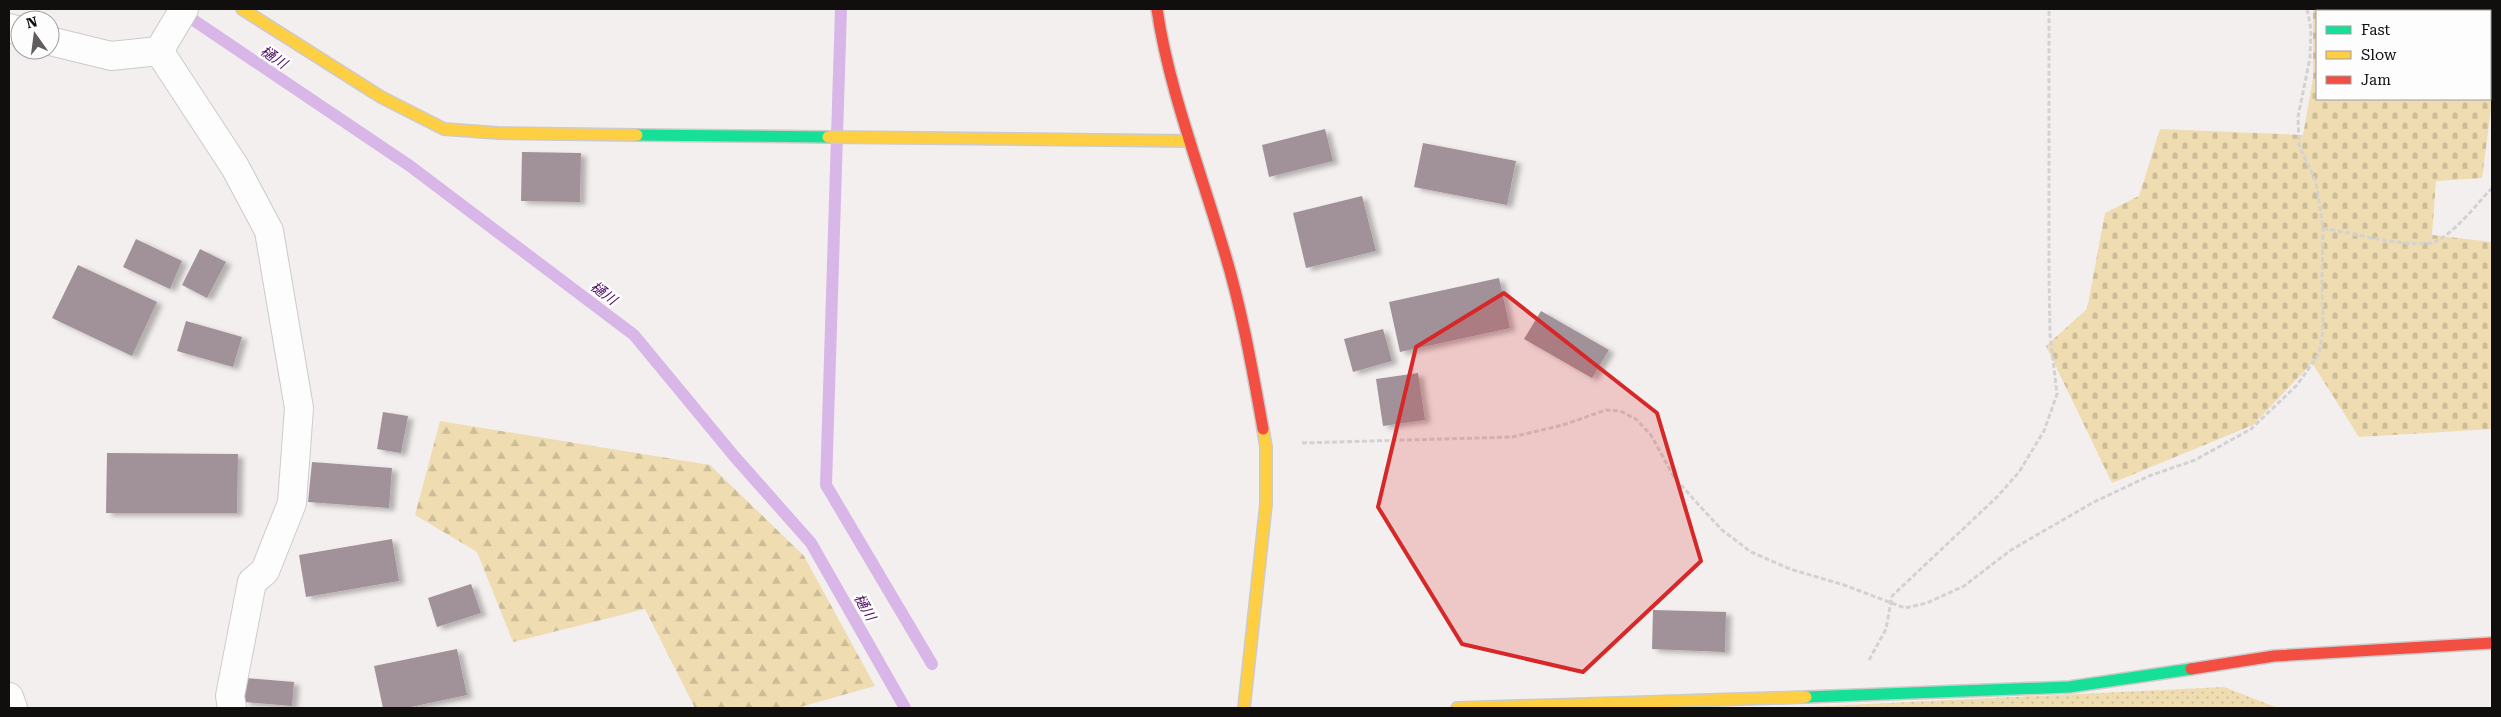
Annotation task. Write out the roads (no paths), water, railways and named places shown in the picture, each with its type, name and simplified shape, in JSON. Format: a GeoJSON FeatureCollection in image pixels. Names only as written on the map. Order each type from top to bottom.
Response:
{"type":"FeatureCollection","features":[{"type":"Feature","properties":{"kind":"street"},"geometry":{"type":"LineString","coordinates":[[60,44],[110,56],[163,44],[184,9]]}},
{"type":"Feature","properties":{"kind":"street"},"geometry":{"type":"LineString","coordinates":[[242,9],[381,97],[444,129],[498,133],[1190,141]]}},
{"type":"Feature","properties":{"kind":"street"},"geometry":{"type":"LineString","coordinates":[[1157,9],[1160,30],[1190,141],[1228,264],[1250,358],[1266,447],[1266,504],[1244,708]]}},
{"type":"Feature","properties":{"kind":"street"},"geometry":{"type":"LineString","coordinates":[[163,44],[235,167],[269,231],[299,408],[292,504],[265,570],[252,582],[230,696],[232,708]]}},
{"type":"Feature","properties":{"kind":"street"},"geometry":{"type":"LineString","coordinates":[[1457,708],[1610,707],[2069,687],[2274,656],[2492,643]]}},
{"type":"Feature","properties":{"kind":"street"},"geometry":{"type":"LineString","coordinates":[[9,697],[13,708]]}},
{"type":"Feature","properties":{"kind":"waterway"},"geometry":{"type":"LineString","coordinates":[[841,9],[826,485],[932,664]]}},
{"type":"Feature","properties":{"kind":"waterway","name":"樋川"},"geometry":{"type":"LineString","coordinates":[[180,11],[410,166],[634,335],[734,456],[811,543],[905,708]]}}]}
